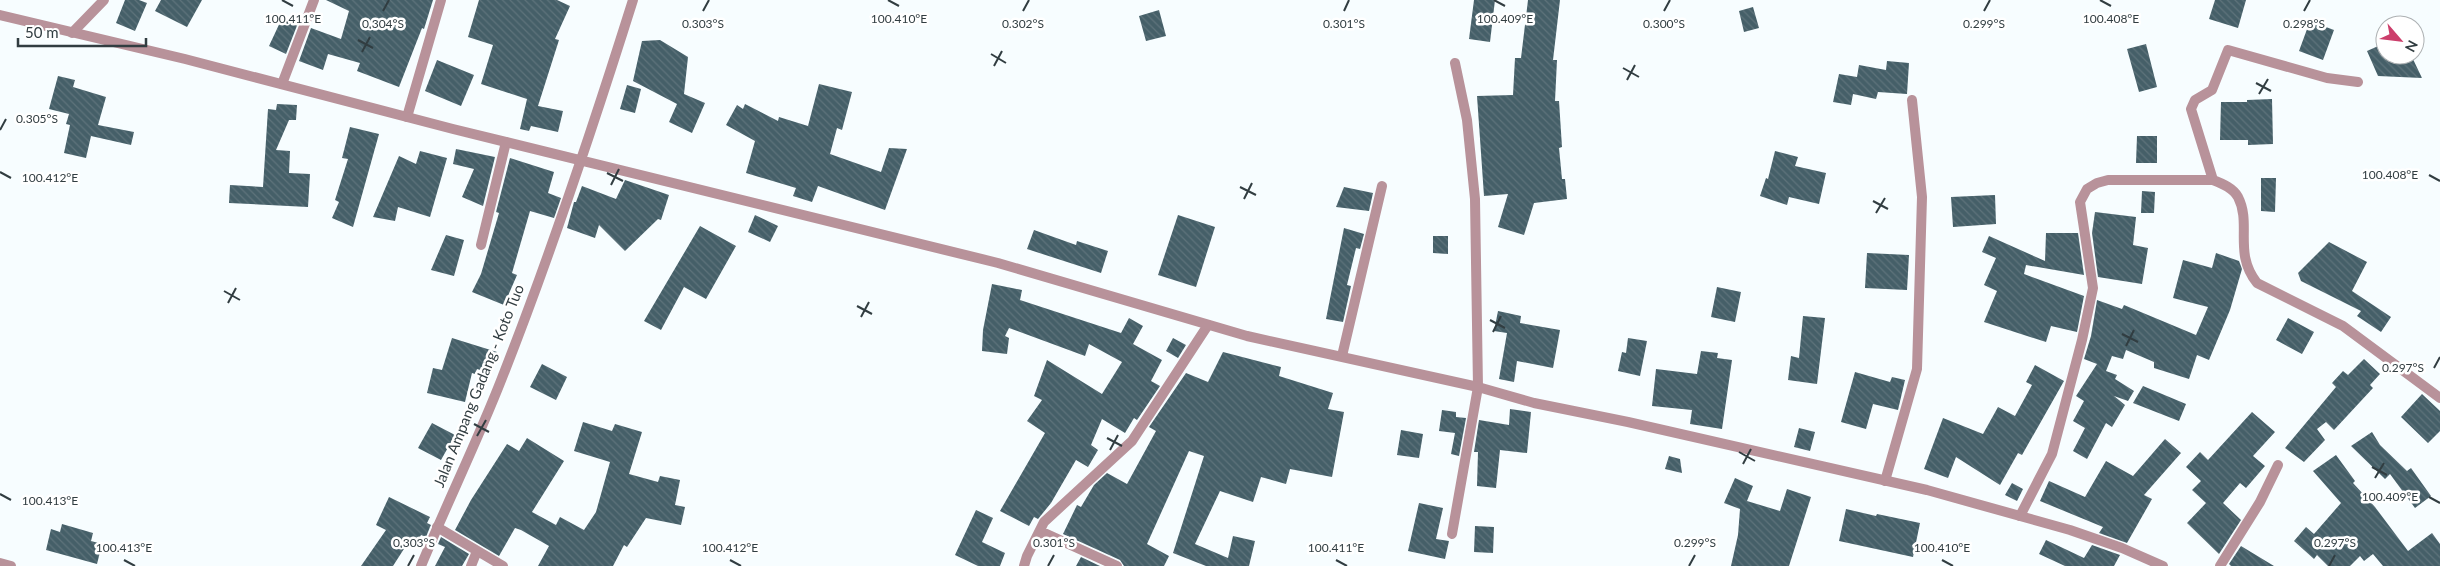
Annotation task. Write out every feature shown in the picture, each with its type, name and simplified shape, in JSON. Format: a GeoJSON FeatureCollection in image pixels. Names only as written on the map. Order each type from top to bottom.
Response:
{"type":"FeatureCollection","features":[{"type":"Feature","properties":{"kind":"street"},"geometry":{"type":"LineString","coordinates":[[72,33],[104,0]]}},
{"type":"Feature","properties":{"kind":"street"},"geometry":{"type":"LineString","coordinates":[[282,84],[314,0]]}},
{"type":"Feature","properties":{"kind":"street"},"geometry":{"type":"LineString","coordinates":[[407,117],[441,0]]}},
{"type":"Feature","properties":{"kind":"street","name":"Jalan Ampang Gadang - Koto Tuo"},"geometry":{"type":"LineString","coordinates":[[421,566],[502,379],[582,160],[633,0]]}},
{"type":"Feature","properties":{"kind":"street"},"geometry":{"type":"LineString","coordinates":[[0,15],[184,58],[506,142],[998,263],[1247,336],[1342,356],[1400,372],[1478,387],[1534,403],[1628,422],[1927,490],[2070,530],[2122,548],[2162,566]]}},
{"type":"Feature","properties":{"kind":"street"},"geometry":{"type":"LineString","coordinates":[[2213,180],[2191,109],[2195,100],[2212,90],[2228,50],[2327,78],[2358,82]]}},
{"type":"Feature","properties":{"kind":"street"},"geometry":{"type":"LineString","coordinates":[[1452,534],[1478,387],[1476,199],[1467,120],[1455,63]]}},
{"type":"Feature","properties":{"kind":"street"},"geometry":{"type":"LineString","coordinates":[[1886,481],[1917,369],[1922,197],[1912,100]]}},
{"type":"Feature","properties":{"kind":"street"},"geometry":{"type":"LineString","coordinates":[[481,245],[506,142]]}},
{"type":"Feature","properties":{"kind":"street"},"geometry":{"type":"LineString","coordinates":[[2020,516],[2052,454],[2082,340],[2093,288],[2080,202],[2087,189],[2097,183],[2108,180],[2213,180],[2229,187],[2238,196],[2241,206],[2245,261],[2249,272],[2257,283],[2343,326],[2440,398]]}},
{"type":"Feature","properties":{"kind":"street"},"geometry":{"type":"LineString","coordinates":[[1342,356],[1382,186]]}},
{"type":"Feature","properties":{"kind":"street"},"geometry":{"type":"LineString","coordinates":[[1024,566],[1044,522],[1132,441],[1208,325]]}},
{"type":"Feature","properties":{"kind":"street"},"geometry":{"type":"LineString","coordinates":[[2220,566],[2260,502],[2278,464]]}},
{"type":"Feature","properties":{"kind":"street"},"geometry":{"type":"LineString","coordinates":[[437,527],[503,566]]}},
{"type":"Feature","properties":{"kind":"street"},"geometry":{"type":"LineString","coordinates":[[1040,531],[1118,566]]}},
{"type":"Feature","properties":{"kind":"street"},"geometry":{"type":"LineString","coordinates":[[471,566],[477,551]]}},
{"type":"Feature","properties":{"kind":"street"},"geometry":{"type":"LineString","coordinates":[[0,563],[11,566]]}},
{"type":"Feature","properties":{"kind":"building"},"geometry":{"type":"Polygon","coordinates":[[[125,0],[139,0],[147,3],[135,31],[116,23],[125,0]]]}},
{"type":"Feature","properties":{"kind":"building"},"geometry":{"type":"Polygon","coordinates":[[[161,0],[202,0],[187,27],[155,11],[161,0]]]}},
{"type":"Feature","properties":{"kind":"building"},"geometry":{"type":"Polygon","coordinates":[[[326,0],[433,0],[424,29],[422,28],[399,87],[357,71],[360,63],[328,54],[323,70],[299,61],[311,28],[341,39],[349,11],[326,0]]]}},
{"type":"Feature","properties":{"kind":"building"},"geometry":{"type":"Polygon","coordinates":[[[479,0],[557,0],[570,6],[555,39],[559,40],[538,106],[563,111],[558,132],[531,126],[529,131],[520,129],[527,99],[481,84],[493,45],[468,37],[479,0]]]}},
{"type":"Feature","properties":{"kind":"building"},"geometry":{"type":"Polygon","coordinates":[[[1474,0],[1495,0],[1490,42],[1469,39],[1474,0]]]}},
{"type":"Feature","properties":{"kind":"building"},"geometry":{"type":"Polygon","coordinates":[[[1528,0],[1560,0],[1553,60],[1557,60],[1555,101],[1559,101],[1562,147],[1559,148],[1562,179],[1565,179],[1567,199],[1534,203],[1524,235],[1498,227],[1508,194],[1484,196],[1477,96],[1513,95],[1515,58],[1521,58],[1528,0]]]}},
{"type":"Feature","properties":{"kind":"building"},"geometry":{"type":"Polygon","coordinates":[[[2215,0],[2246,0],[2238,28],[2209,19],[2215,0]]]}},
{"type":"Feature","properties":{"kind":"building"},"geometry":{"type":"Polygon","coordinates":[[[1753,7],[1759,28],[1744,32],[1739,11],[1753,7]]]}},
{"type":"Feature","properties":{"kind":"building"},"geometry":{"type":"Polygon","coordinates":[[[1159,10],[1166,36],[1146,41],[1139,16],[1159,10]]]}},
{"type":"Feature","properties":{"kind":"building"},"geometry":{"type":"Polygon","coordinates":[[[283,16],[298,23],[286,54],[269,46],[283,16]]]}},
{"type":"Feature","properties":{"kind":"building"},"geometry":{"type":"Polygon","coordinates":[[[2310,21],[2334,30],[2323,60],[2299,51],[2310,21]]]}},
{"type":"Feature","properties":{"kind":"building"},"geometry":{"type":"Polygon","coordinates":[[[660,40],[688,57],[684,94],[705,103],[692,133],[669,122],[677,104],[633,81],[642,41],[660,40]]]}},
{"type":"Feature","properties":{"kind":"building"},"geometry":{"type":"Polygon","coordinates":[[[2146,44],[2157,87],[2139,92],[2127,49],[2146,44]]]}},
{"type":"Feature","properties":{"kind":"building"},"geometry":{"type":"Polygon","coordinates":[[[2375,47],[2375,65],[2416,65],[2422,78],[2378,76],[2367,51],[2375,47]]]}},
{"type":"Feature","properties":{"kind":"building"},"geometry":{"type":"Polygon","coordinates":[[[437,60],[474,75],[461,106],[425,91],[437,60]]]}},
{"type":"Feature","properties":{"kind":"building"},"geometry":{"type":"Polygon","coordinates":[[[1887,61],[1909,63],[1907,94],[1878,92],[1876,99],[1853,94],[1851,105],[1833,102],[1839,74],[1857,77],[1859,65],[1886,70],[1887,61]]]}},
{"type":"Feature","properties":{"kind":"building"},"geometry":{"type":"Polygon","coordinates":[[[58,76],[75,80],[73,87],[106,97],[98,125],[134,132],[131,145],[91,136],[86,158],[64,153],[70,125],[66,124],[69,114],[49,109],[58,76]]]}},
{"type":"Feature","properties":{"kind":"building"},"geometry":{"type":"Polygon","coordinates":[[[819,84],[852,92],[842,130],[837,128],[830,154],[881,172],[889,148],[907,149],[885,210],[818,186],[812,202],[793,196],[796,188],[746,173],[755,141],[726,125],[737,105],[743,109],[745,104],[778,121],[779,117],[808,126],[819,84]]]}},
{"type":"Feature","properties":{"kind":"building"},"geometry":{"type":"Polygon","coordinates":[[[627,85],[641,89],[635,113],[620,109],[627,85]]]}},
{"type":"Feature","properties":{"kind":"building"},"geometry":{"type":"Polygon","coordinates":[[[2272,99],[2273,144],[2248,145],[2248,140],[2220,140],[2221,102],[2247,102],[2247,100],[2272,99]]]}},
{"type":"Feature","properties":{"kind":"building"},"geometry":{"type":"Polygon","coordinates":[[[277,104],[297,105],[296,120],[289,120],[276,150],[290,151],[289,173],[310,174],[308,207],[229,203],[230,185],[263,187],[268,109],[276,110],[277,104]]]}},
{"type":"Feature","properties":{"kind":"building"},"geometry":{"type":"Polygon","coordinates":[[[350,127],[379,134],[353,227],[332,218],[339,202],[335,200],[348,159],[342,158],[350,127]]]}},
{"type":"Feature","properties":{"kind":"building"},"geometry":{"type":"Polygon","coordinates":[[[2137,136],[2157,136],[2157,163],[2136,163],[2137,136]]]}},
{"type":"Feature","properties":{"kind":"building"},"geometry":{"type":"Polygon","coordinates":[[[456,149],[495,157],[483,206],[462,197],[474,169],[453,164],[456,149]]]}},
{"type":"Feature","properties":{"kind":"building"},"geometry":{"type":"Polygon","coordinates":[[[420,151],[447,158],[430,217],[398,207],[395,221],[373,217],[399,156],[416,164],[420,151]]]}},
{"type":"Feature","properties":{"kind":"building"},"geometry":{"type":"Polygon","coordinates":[[[1775,151],[1798,157],[1795,166],[1826,173],[1819,204],[1789,197],[1787,205],[1760,196],[1766,178],[1768,179],[1775,151]]]}},
{"type":"Feature","properties":{"kind":"building"},"geometry":{"type":"Polygon","coordinates":[[[510,158],[554,172],[548,193],[561,198],[554,218],[530,211],[512,273],[517,275],[504,305],[472,292],[481,274],[499,213],[496,212],[510,158]]]}},
{"type":"Feature","properties":{"kind":"building"},"geometry":{"type":"Polygon","coordinates":[[[2261,178],[2276,178],[2275,212],[2261,211],[2261,178]]]}},
{"type":"Feature","properties":{"kind":"building"},"geometry":{"type":"Polygon","coordinates":[[[625,180],[669,195],[661,220],[658,219],[625,251],[599,225],[595,238],[567,228],[574,202],[576,202],[582,186],[616,199],[625,180]]]}},
{"type":"Feature","properties":{"kind":"building"},"geometry":{"type":"Polygon","coordinates":[[[1344,187],[1373,193],[1369,211],[1336,207],[1344,187]]]}},
{"type":"Feature","properties":{"kind":"building"},"geometry":{"type":"Polygon","coordinates":[[[2142,191],[2155,192],[2154,213],[2141,213],[2142,191]]]}},
{"type":"Feature","properties":{"kind":"building"},"geometry":{"type":"Polygon","coordinates":[[[1995,195],[1996,224],[1953,227],[1951,197],[1995,195]]]}},
{"type":"Feature","properties":{"kind":"building"},"geometry":{"type":"Polygon","coordinates":[[[2095,212],[2136,217],[2133,245],[2148,248],[2142,284],[2098,277],[2092,233],[2095,212]]]}},
{"type":"Feature","properties":{"kind":"building"},"geometry":{"type":"Polygon","coordinates":[[[755,215],[778,226],[770,242],[748,232],[755,215]]]}},
{"type":"Feature","properties":{"kind":"building"},"geometry":{"type":"Polygon","coordinates":[[[1178,215],[1215,227],[1196,287],[1158,275],[1178,215]]]}},
{"type":"Feature","properties":{"kind":"building"},"geometry":{"type":"Polygon","coordinates":[[[700,226],[736,246],[706,299],[684,287],[661,330],[644,321],[700,226]]]}},
{"type":"Feature","properties":{"kind":"building"},"geometry":{"type":"Polygon","coordinates":[[[1344,228],[1364,234],[1360,249],[1356,248],[1347,285],[1351,286],[1343,322],[1326,319],[1344,228]]]}},
{"type":"Feature","properties":{"kind":"building"},"geometry":{"type":"Polygon","coordinates":[[[1034,230],[1076,245],[1077,241],[1108,251],[1101,273],[1027,249],[1034,230]]]}},
{"type":"Feature","properties":{"kind":"building"},"geometry":{"type":"Polygon","coordinates":[[[2046,233],[2078,233],[2084,275],[2026,265],[2024,274],[2084,296],[2077,332],[2051,326],[2046,342],[1984,322],[1997,291],[1984,285],[1996,258],[1982,252],[1989,236],[2045,261],[2046,233]]]}},
{"type":"Feature","properties":{"kind":"building"},"geometry":{"type":"Polygon","coordinates":[[[446,235],[464,240],[454,276],[431,270],[446,235]]]}},
{"type":"Feature","properties":{"kind":"building"},"geometry":{"type":"Polygon","coordinates":[[[1433,236],[1448,236],[1448,254],[1433,253],[1433,236]]]}},
{"type":"Feature","properties":{"kind":"building"},"geometry":{"type":"Polygon","coordinates":[[[2329,242],[2367,262],[2352,291],[2391,317],[2381,332],[2357,316],[2361,311],[2301,281],[2298,273],[2329,242]]]}},
{"type":"Feature","properties":{"kind":"building"},"geometry":{"type":"Polygon","coordinates":[[[1867,253],[1909,255],[1907,290],[1865,288],[1867,253]]]}},
{"type":"Feature","properties":{"kind":"building"},"geometry":{"type":"Polygon","coordinates":[[[2216,253],[2239,261],[2242,269],[2230,310],[2209,360],[2197,355],[2189,379],[2154,368],[2154,362],[2126,350],[2123,359],[2112,356],[2106,371],[2117,375],[2115,379],[2134,391],[2128,401],[2114,396],[2125,405],[2112,427],[2106,423],[2087,459],[2073,451],[2085,428],[2073,421],[2084,401],[2076,396],[2097,364],[2084,359],[2091,336],[2097,300],[2122,309],[2124,305],[2196,335],[2208,307],[2173,298],[2183,260],[2212,268],[2216,253]]]}},
{"type":"Feature","properties":{"kind":"building"},"geometry":{"type":"Polygon","coordinates":[[[992,284],[1022,290],[1020,300],[1121,333],[1129,318],[1143,326],[1133,344],[1162,360],[1151,381],[1160,386],[1137,420],[1134,418],[1125,433],[1102,419],[1091,445],[1098,450],[1088,467],[1076,460],[1051,503],[1038,519],[1034,517],[1029,526],[1000,511],[1045,433],[1027,421],[1042,400],[1034,396],[1047,360],[1102,394],[1122,362],[1089,344],[1085,356],[1009,328],[1005,336],[1009,338],[1007,354],[982,351],[983,330],[992,284]]]}},
{"type":"Feature","properties":{"kind":"building"},"geometry":{"type":"Polygon","coordinates":[[[1717,287],[1741,292],[1735,322],[1711,317],[1717,287]]]}},
{"type":"Feature","properties":{"kind":"building"},"geometry":{"type":"Polygon","coordinates":[[[1498,311],[1521,316],[1520,323],[1560,330],[1553,368],[1517,361],[1514,382],[1499,379],[1507,333],[1494,331],[1498,311]]]}},
{"type":"Feature","properties":{"kind":"building"},"geometry":{"type":"Polygon","coordinates":[[[1803,316],[1825,318],[1817,384],[1788,380],[1791,356],[1799,358],[1803,316]]]}},
{"type":"Feature","properties":{"kind":"building"},"geometry":{"type":"Polygon","coordinates":[[[2288,318],[2314,332],[2302,354],[2276,340],[2288,318]]]}},
{"type":"Feature","properties":{"kind":"building"},"geometry":{"type":"Polygon","coordinates":[[[452,338],[497,352],[491,373],[477,369],[475,374],[472,373],[465,402],[427,393],[433,368],[442,370],[452,338]]]}},
{"type":"Feature","properties":{"kind":"building"},"geometry":{"type":"Polygon","coordinates":[[[1173,338],[1186,345],[1178,358],[1166,351],[1173,338]]]}},
{"type":"Feature","properties":{"kind":"building"},"geometry":{"type":"Polygon","coordinates":[[[1628,338],[1647,341],[1640,376],[1618,371],[1622,352],[1626,353],[1628,338]]]}},
{"type":"Feature","properties":{"kind":"building"},"geometry":{"type":"Polygon","coordinates":[[[1701,351],[1718,353],[1717,358],[1732,360],[1722,429],[1690,424],[1692,410],[1652,406],[1656,369],[1697,374],[1701,351]]]}},
{"type":"Feature","properties":{"kind":"building"},"geometry":{"type":"Polygon","coordinates":[[[1223,352],[1281,367],[1279,376],[1333,393],[1328,409],[1344,412],[1332,477],[1290,469],[1286,484],[1261,477],[1253,502],[1220,491],[1195,544],[1228,558],[1233,536],[1255,541],[1249,566],[1206,566],[1173,553],[1204,456],[1189,451],[1147,544],[1169,556],[1164,566],[1124,566],[1120,560],[1063,534],[1077,505],[1081,507],[1094,485],[1107,473],[1127,484],[1156,431],[1149,427],[1186,373],[1208,382],[1223,352]]]}},
{"type":"Feature","properties":{"kind":"building"},"geometry":{"type":"Polygon","coordinates":[[[2364,359],[2380,374],[2370,385],[2373,388],[2334,430],[2326,422],[2317,429],[2325,440],[2304,462],[2285,448],[2336,387],[2332,383],[2343,371],[2348,375],[2364,359]]]}},
{"type":"Feature","properties":{"kind":"building"},"geometry":{"type":"Polygon","coordinates":[[[542,364],[567,377],[556,400],[530,387],[542,364]]]}},
{"type":"Feature","properties":{"kind":"building"},"geometry":{"type":"Polygon","coordinates":[[[2035,365],[2064,381],[2022,455],[2018,453],[2000,485],[1956,457],[1948,478],[1924,469],[1943,418],[1983,434],[1998,407],[2015,416],[2032,385],[2026,382],[2035,365]]]}},
{"type":"Feature","properties":{"kind":"building"},"geometry":{"type":"Polygon","coordinates":[[[1855,372],[1890,382],[1892,377],[1905,380],[1898,410],[1873,404],[1866,429],[1841,422],[1855,372]]]}},
{"type":"Feature","properties":{"kind":"building"},"geometry":{"type":"Polygon","coordinates":[[[2143,386],[2186,404],[2179,421],[2133,403],[2143,386]]]}},
{"type":"Feature","properties":{"kind":"building"},"geometry":{"type":"Polygon","coordinates":[[[2422,394],[2440,411],[2440,431],[2428,443],[2401,417],[2422,394]]]}},
{"type":"Feature","properties":{"kind":"building"},"geometry":{"type":"Polygon","coordinates":[[[1510,409],[1531,412],[1527,453],[1500,450],[1496,488],[1477,486],[1478,452],[1474,452],[1479,420],[1509,425],[1510,409]]]}},
{"type":"Feature","properties":{"kind":"building"},"geometry":{"type":"Polygon","coordinates":[[[1442,410],[1456,412],[1456,417],[1466,418],[1459,456],[1451,454],[1455,433],[1439,431],[1442,410]]]}},
{"type":"Feature","properties":{"kind":"building"},"geometry":{"type":"Polygon","coordinates":[[[2252,412],[2275,432],[2253,456],[2265,466],[2246,488],[2240,483],[2223,503],[2241,520],[2219,554],[2187,523],[2206,503],[2192,490],[2201,481],[2186,467],[2200,452],[2208,460],[2252,412]]]}},
{"type":"Feature","properties":{"kind":"building"},"geometry":{"type":"Polygon","coordinates":[[[583,422],[612,431],[615,424],[642,432],[629,474],[658,482],[660,476],[680,480],[675,505],[685,507],[681,525],[646,518],[627,547],[624,545],[613,566],[538,566],[549,546],[521,530],[515,528],[499,556],[455,530],[471,500],[507,444],[519,451],[527,438],[564,461],[532,512],[556,525],[560,517],[584,530],[596,512],[610,462],[574,451],[583,422]]]}},
{"type":"Feature","properties":{"kind":"building"},"geometry":{"type":"Polygon","coordinates":[[[432,423],[455,435],[441,460],[418,448],[432,423]]]}},
{"type":"Feature","properties":{"kind":"building"},"geometry":{"type":"Polygon","coordinates":[[[1799,428],[1815,432],[1810,451],[1794,447],[1799,428]]]}},
{"type":"Feature","properties":{"kind":"building"},"geometry":{"type":"Polygon","coordinates":[[[1401,430],[1423,434],[1419,458],[1397,455],[1401,430]]]}},
{"type":"Feature","properties":{"kind":"building"},"geometry":{"type":"Polygon","coordinates":[[[2372,432],[2380,445],[2407,471],[2411,468],[2431,496],[2415,508],[2390,474],[2385,479],[2351,446],[2372,432]]]}},
{"type":"Feature","properties":{"kind":"building"},"geometry":{"type":"Polygon","coordinates":[[[2165,439],[2181,453],[2144,495],[2152,499],[2127,543],[2099,533],[2103,527],[2040,501],[2049,481],[2085,497],[2106,461],[2133,476],[2165,439]]]}},
{"type":"Feature","properties":{"kind":"building"},"geometry":{"type":"Polygon","coordinates":[[[2336,455],[2355,481],[2353,483],[2375,507],[2408,551],[2432,533],[2440,544],[2440,566],[2383,566],[2373,554],[2364,561],[2360,556],[2350,566],[2328,566],[2317,555],[2314,559],[2294,541],[2306,527],[2314,534],[2341,503],[2313,471],[2336,455]]]}},
{"type":"Feature","properties":{"kind":"building"},"geometry":{"type":"Polygon","coordinates":[[[1669,456],[1680,459],[1682,473],[1665,469],[1669,456]]]}},
{"type":"Feature","properties":{"kind":"building"},"geometry":{"type":"Polygon","coordinates":[[[1735,478],[1753,486],[1747,501],[1780,511],[1787,489],[1811,497],[1789,566],[1731,566],[1738,535],[1740,509],[1724,503],[1735,478]]]}},
{"type":"Feature","properties":{"kind":"building"},"geometry":{"type":"Polygon","coordinates":[[[2012,483],[2023,489],[2017,501],[2005,495],[2012,483]]]}},
{"type":"Feature","properties":{"kind":"building"},"geometry":{"type":"Polygon","coordinates":[[[389,497],[430,517],[427,523],[431,525],[426,537],[421,535],[416,545],[409,541],[393,566],[361,566],[386,530],[376,525],[389,497]]]}},
{"type":"Feature","properties":{"kind":"building"},"geometry":{"type":"Polygon","coordinates":[[[1419,503],[1443,508],[1436,539],[1449,541],[1445,559],[1408,551],[1419,503]]]}},
{"type":"Feature","properties":{"kind":"building"},"geometry":{"type":"Polygon","coordinates":[[[1846,509],[1920,523],[1913,557],[1839,541],[1846,509]]]}},
{"type":"Feature","properties":{"kind":"building"},"geometry":{"type":"Polygon","coordinates":[[[976,510],[993,518],[982,542],[1005,553],[1000,566],[978,566],[955,555],[976,510]]]}},
{"type":"Feature","properties":{"kind":"building"},"geometry":{"type":"Polygon","coordinates":[[[62,524],[93,533],[91,541],[102,544],[97,564],[46,550],[51,529],[60,532],[62,524]]]}},
{"type":"Feature","properties":{"kind":"building"},"geometry":{"type":"Polygon","coordinates":[[[1475,526],[1494,527],[1493,553],[1474,552],[1475,526]]]}},
{"type":"Feature","properties":{"kind":"building"},"geometry":{"type":"Polygon","coordinates":[[[441,537],[469,554],[462,566],[435,566],[445,547],[438,544],[441,537]]]}},
{"type":"Feature","properties":{"kind":"building"},"geometry":{"type":"Polygon","coordinates":[[[2046,540],[2084,558],[2092,545],[2120,555],[2114,566],[2065,566],[2039,554],[2046,540]]]}},
{"type":"Feature","properties":{"kind":"building"},"geometry":{"type":"Polygon","coordinates":[[[2241,546],[2274,566],[2231,566],[2229,564],[2241,546]]]}},
{"type":"Feature","properties":{"kind":"building"},"geometry":{"type":"Polygon","coordinates":[[[1081,557],[1100,566],[1076,566],[1081,557]]]}}]}
